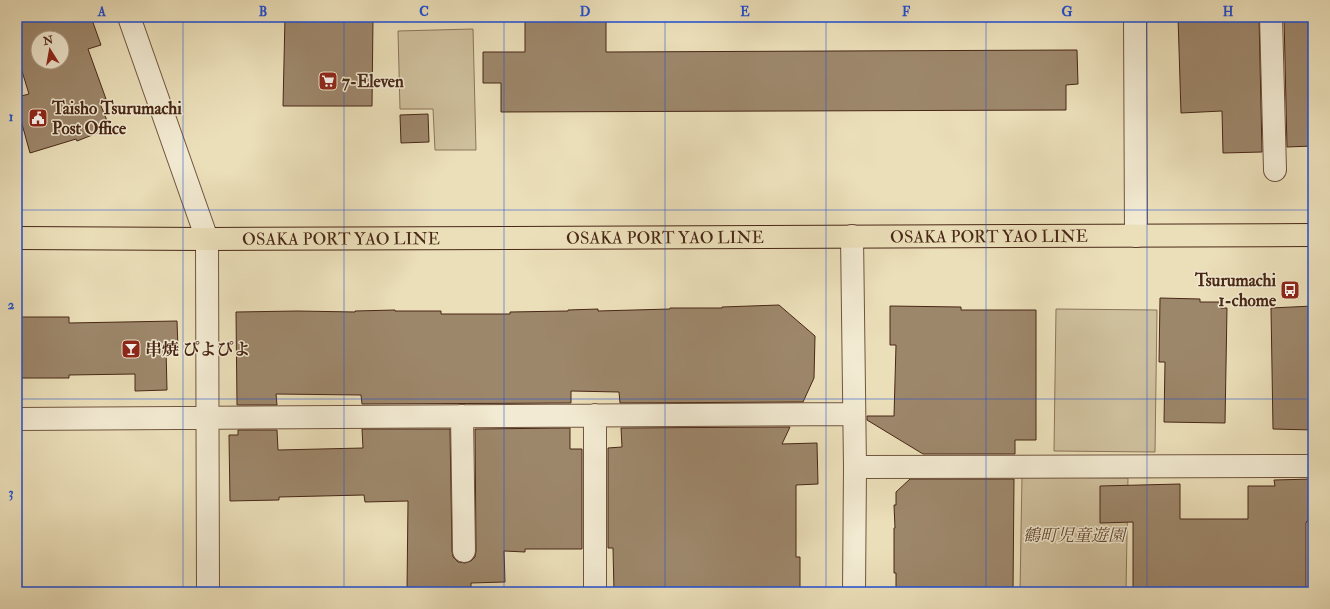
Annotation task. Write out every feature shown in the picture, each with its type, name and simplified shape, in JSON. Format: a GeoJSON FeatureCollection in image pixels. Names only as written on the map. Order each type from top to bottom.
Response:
{"type":"FeatureCollection","features":[{"type":"Feature","properties":{"kind":"main road","name":"OSAKA PORT YAO LINE"},"geometry":{"type":"LineString","coordinates":[[17,238],[207,239],[1313,235]]}},
{"type":"Feature","properties":{"kind":"street"},"geometry":{"type":"LineString","coordinates":[[129,17],[207,239],[208,592]]}},
{"type":"Feature","properties":{"kind":"street"},"geometry":{"type":"LineString","coordinates":[[1135,17],[1136,236]]}},
{"type":"Feature","properties":{"kind":"street"},"geometry":{"type":"LineString","coordinates":[[1271,17],[1275,170]]}},
{"type":"Feature","properties":{"kind":"street"},"geometry":{"type":"LineString","coordinates":[[852,236],[854,592]]}},
{"type":"Feature","properties":{"kind":"street"},"geometry":{"type":"LineString","coordinates":[[17,419],[854,414]]}},
{"type":"Feature","properties":{"kind":"street"},"geometry":{"type":"LineString","coordinates":[[462,416],[464,551]]}},
{"type":"Feature","properties":{"kind":"street"},"geometry":{"type":"LineString","coordinates":[[595,416],[595,592]]}},
{"type":"Feature","properties":{"kind":"street"},"geometry":{"type":"LineString","coordinates":[[854,467],[1313,466]]}},
{"type":"Feature","properties":{"kind":"green space"},"geometry":{"type":"Polygon","coordinates":[[[473,29],[476,150],[435,150],[433,109],[400,109],[398,31],[473,29]]]}},
{"type":"Feature","properties":{"kind":"green space"},"geometry":{"type":"Polygon","coordinates":[[[1056,309],[1157,310],[1155,452],[1054,451],[1056,309]]]}},
{"type":"Feature","properties":{"kind":"green space","name":"鶴町児童遊園"},"geometry":{"type":"Polygon","coordinates":[[[1022,477],[1128,478],[1126,592],[1020,592],[1022,477]]]}},
{"type":"Feature","properties":{"kind":"building"},"geometry":{"type":"Polygon","coordinates":[[[17,17],[91,17],[101,45],[88,49],[106,99],[99,101],[110,128],[77,141],[76,139],[30,153],[17,106],[17,97],[29,94],[17,55],[17,17]]]}},
{"type":"Feature","properties":{"kind":"building"},"geometry":{"type":"Polygon","coordinates":[[[285,17],[373,17],[372,106],[283,106],[285,17]]]}},
{"type":"Feature","properties":{"kind":"building"},"geometry":{"type":"Polygon","coordinates":[[[525,17],[606,17],[606,52],[1077,50],[1078,84],[1066,85],[1066,110],[501,112],[501,83],[483,83],[483,52],[525,52],[525,17]]]}},
{"type":"Feature","properties":{"kind":"building"},"geometry":{"type":"Polygon","coordinates":[[[1178,17],[1259,17],[1262,152],[1223,153],[1222,111],[1181,113],[1178,17]]]}},
{"type":"Feature","properties":{"kind":"building"},"geometry":{"type":"Polygon","coordinates":[[[1284,17],[1313,17],[1313,146],[1287,147],[1284,17]]]}},
{"type":"Feature","properties":{"kind":"building"},"geometry":{"type":"Polygon","coordinates":[[[428,114],[429,142],[401,143],[400,115],[428,114]]]}},
{"type":"Feature","properties":{"kind":"building"},"geometry":{"type":"Polygon","coordinates":[[[1160,298],[1200,299],[1200,302],[1221,302],[1221,308],[1227,308],[1225,423],[1164,422],[1165,362],[1159,362],[1160,298]]]}},
{"type":"Feature","properties":{"kind":"building"},"geometry":{"type":"Polygon","coordinates":[[[779,305],[815,336],[814,378],[803,402],[620,403],[619,392],[571,391],[571,403],[362,404],[361,395],[276,394],[277,405],[237,405],[236,312],[355,312],[395,310],[441,311],[441,314],[510,314],[510,312],[568,310],[598,309],[598,311],[779,305]]]}},
{"type":"Feature","properties":{"kind":"building"},"geometry":{"type":"Polygon","coordinates":[[[890,306],[961,307],[961,310],[1036,310],[1036,440],[1015,440],[1015,454],[923,454],[867,420],[867,416],[894,416],[896,345],[890,345],[890,306]]]}},
{"type":"Feature","properties":{"kind":"building"},"geometry":{"type":"Polygon","coordinates":[[[1313,306],[1313,430],[1273,429],[1271,308],[1313,306]]]}},
{"type":"Feature","properties":{"kind":"building"},"geometry":{"type":"Polygon","coordinates":[[[17,317],[69,317],[69,323],[177,321],[178,348],[166,348],[167,390],[135,391],[135,374],[69,375],[69,378],[17,378],[17,317]]]}},
{"type":"Feature","properties":{"kind":"building"},"geometry":{"type":"Polygon","coordinates":[[[790,427],[782,444],[817,443],[818,484],[796,485],[796,557],[800,557],[800,592],[614,592],[613,548],[608,548],[608,448],[622,447],[621,428],[790,427]]]}},
{"type":"Feature","properties":{"kind":"building"},"geometry":{"type":"Polygon","coordinates":[[[570,428],[570,449],[582,449],[582,549],[525,549],[525,552],[504,551],[505,582],[471,583],[471,592],[407,592],[408,501],[365,502],[364,495],[279,497],[279,500],[230,501],[229,435],[238,435],[238,430],[277,430],[278,450],[363,448],[362,429],[450,429],[452,551],[453,557],[458,562],[465,563],[471,561],[475,557],[476,551],[475,429],[570,428]]]}},
{"type":"Feature","properties":{"kind":"building"},"geometry":{"type":"Polygon","coordinates":[[[910,479],[1014,479],[1013,592],[896,592],[896,573],[894,573],[894,505],[896,505],[896,492],[910,479]]]}},
{"type":"Feature","properties":{"kind":"building"},"geometry":{"type":"Polygon","coordinates":[[[1313,479],[1313,521],[1307,521],[1306,523],[1306,592],[1133,592],[1133,522],[1100,523],[1100,486],[1180,484],[1180,519],[1248,519],[1248,486],[1275,486],[1274,480],[1313,479]]]}},
{"type":"Feature","properties":{"kind":"place","name":"7-Eleven"},"geometry":{"type":"Point","coordinates":[328,81]}},
{"type":"Feature","properties":{"kind":"place","name":"Taisho Tsurumachi Post Office"},"geometry":{"type":"Point","coordinates":[38,118]}},
{"type":"Feature","properties":{"kind":"place","name":"Tsurumachi 1-chome"},"geometry":{"type":"Point","coordinates":[1290,290]}},
{"type":"Feature","properties":{"kind":"place","name":"串焼 ぴよぴよ"},"geometry":{"type":"Point","coordinates":[131,349]}}]}
